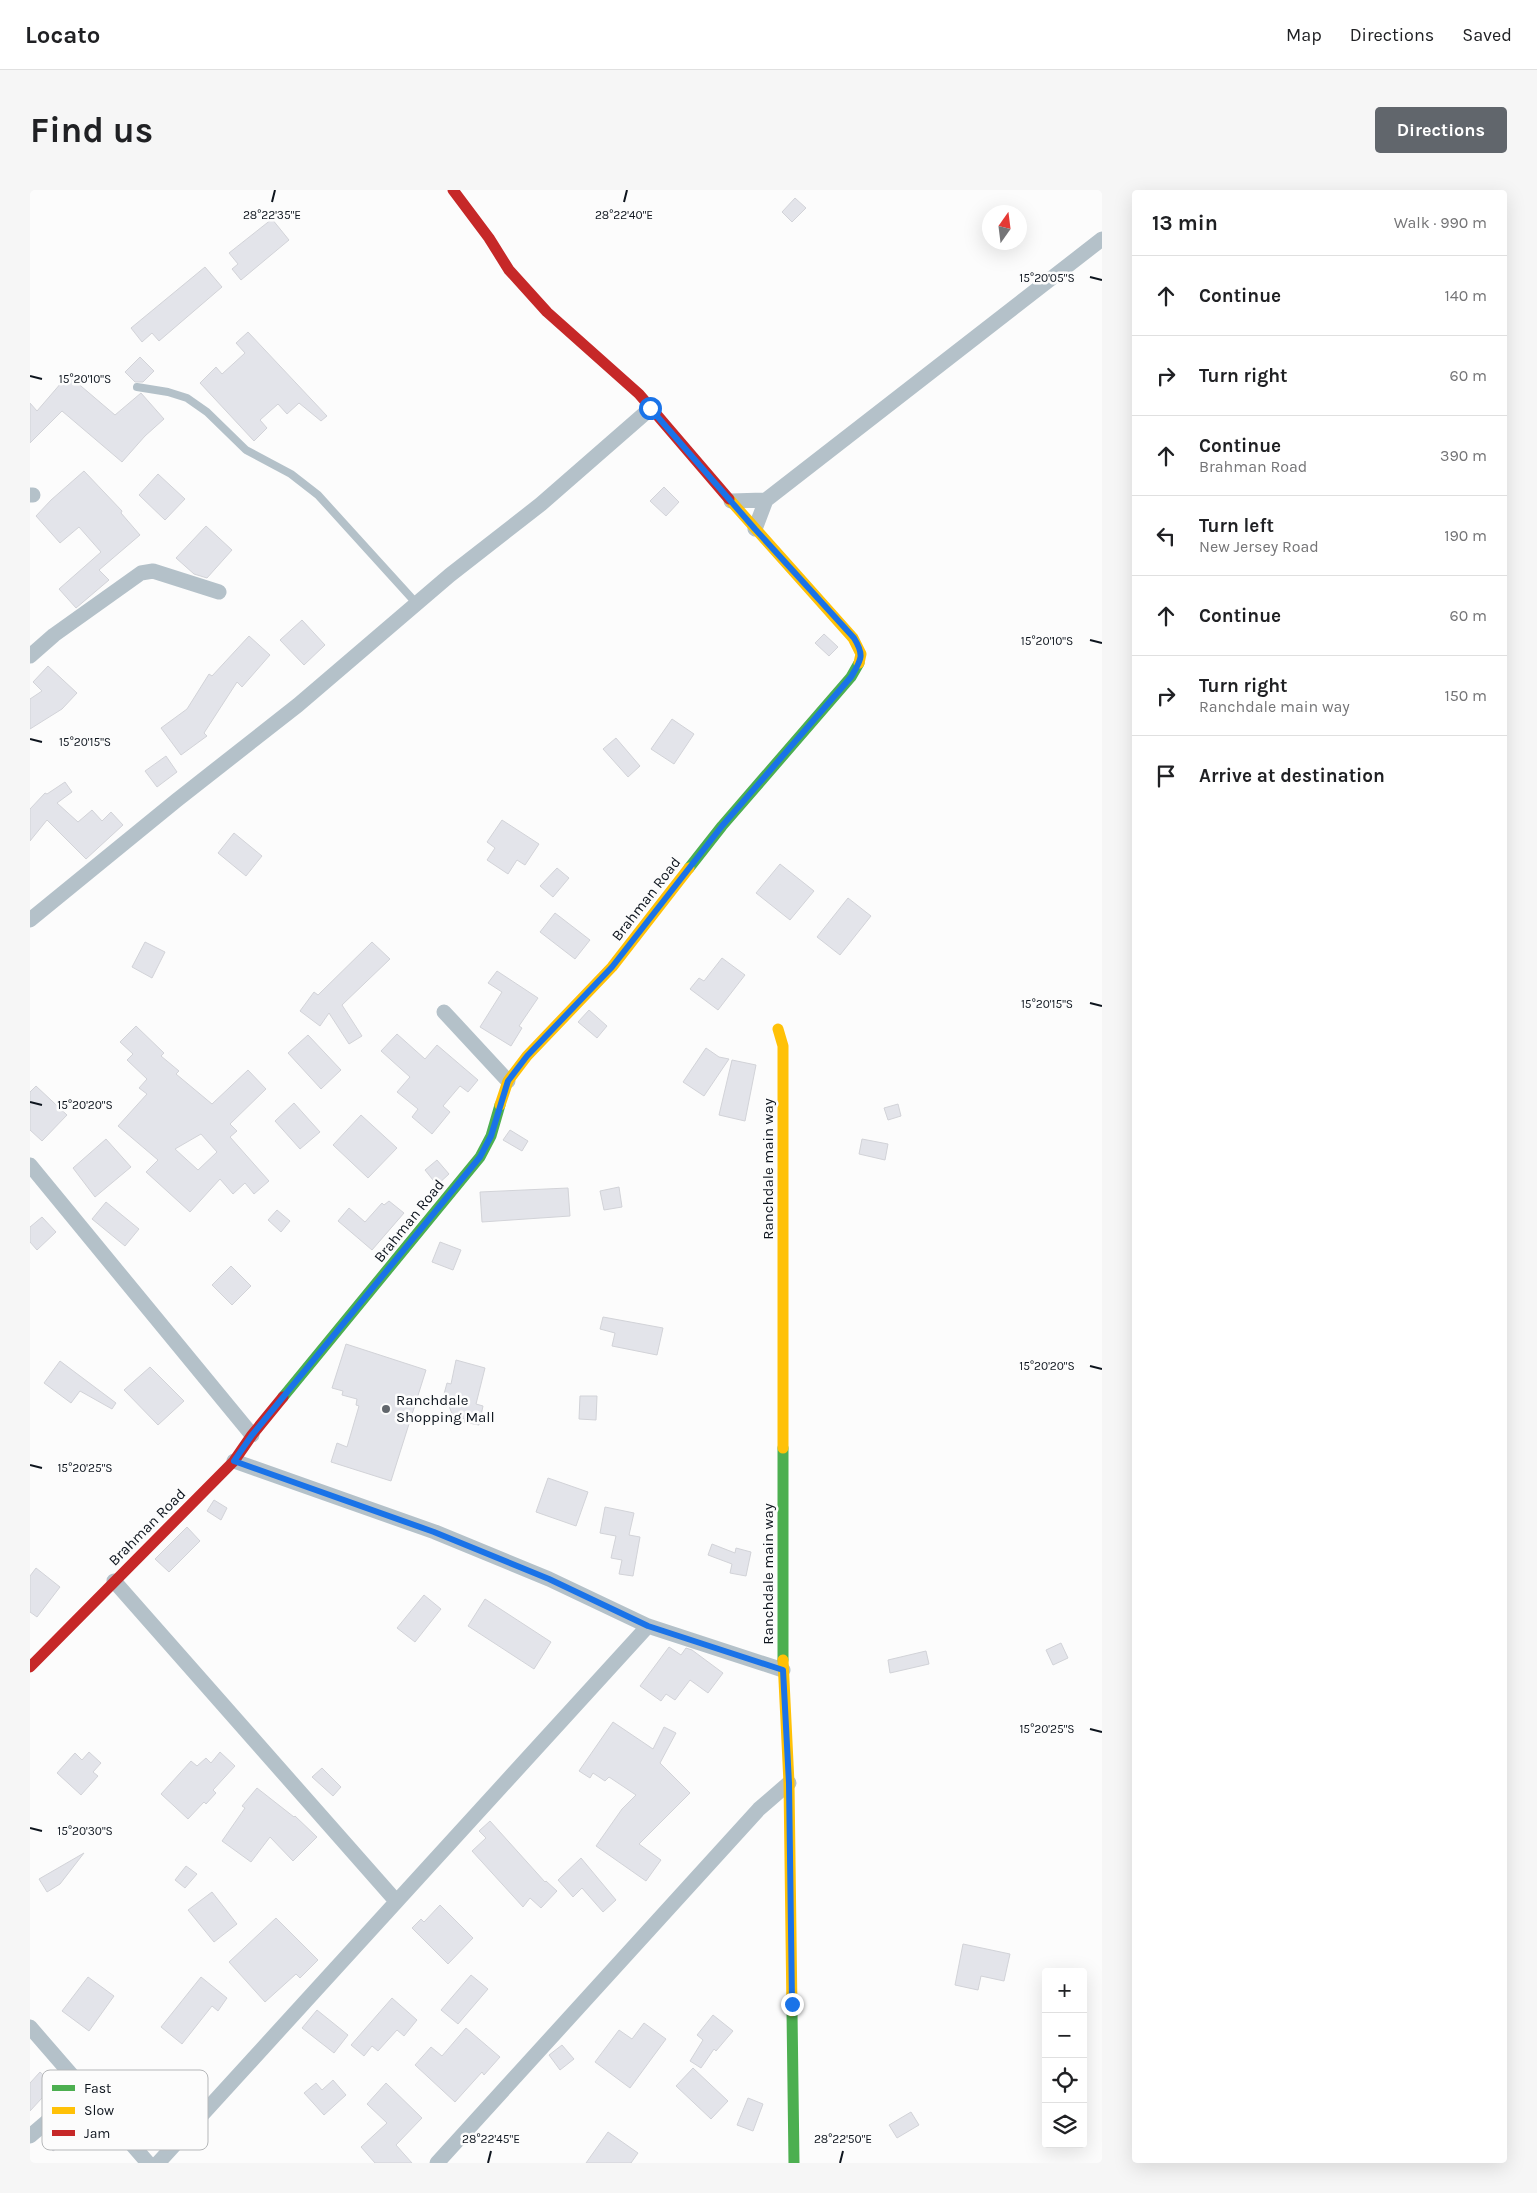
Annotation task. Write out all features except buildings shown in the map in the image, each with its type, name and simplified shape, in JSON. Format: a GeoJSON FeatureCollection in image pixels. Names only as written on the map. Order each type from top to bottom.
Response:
{"type":"FeatureCollection","features":[{"type":"Feature","properties":{"kind":"street","name":"Brahman Road"},"geometry":{"type":"LineString","coordinates":[[32,1660],[234,1461],[252,1435],[480,1157],[491,1136],[508,1081],[527,1056],[612,967],[722,826],[851,677],[861,661],[861,649],[854,638],[755,529],[640,394],[541,305],[509,270],[489,238],[453,190]]}},
{"type":"Feature","properties":{"kind":"street"},"geometry":{"type":"LineString","coordinates":[[755,529],[766,500],[1102,239]]}},
{"type":"Feature","properties":{"kind":"street"},"geometry":{"type":"LineString","coordinates":[[30,920],[177,800],[298,705],[450,575],[542,504],[650,408]]}},
{"type":"Feature","properties":{"kind":"street"},"geometry":{"type":"LineString","coordinates":[[731,501],[766,500]]}},
{"type":"Feature","properties":{"kind":"street"},"geometry":{"type":"LineString","coordinates":[[30,656],[54,635],[141,573],[153,571],[219,592]]}},
{"type":"Feature","properties":{"kind":"street"},"geometry":{"type":"LineString","coordinates":[[444,1012],[508,1081]]}},
{"type":"Feature","properties":{"kind":"street","name":"Ranchdale main way"},"geometry":{"type":"LineString","coordinates":[[778,1029],[783,1046],[783,1670],[789,1783],[794,2163]]}},
{"type":"Feature","properties":{"kind":"street"},"geometry":{"type":"LineString","coordinates":[[30,1166],[252,1435]]}},
{"type":"Feature","properties":{"kind":"street"},"geometry":{"type":"LineString","coordinates":[[234,1461],[434,1532],[549,1579],[648,1626],[783,1670]]}},
{"type":"Feature","properties":{"kind":"street"},"geometry":{"type":"LineString","coordinates":[[114,1580],[396,1901]]}},
{"type":"Feature","properties":{"kind":"street"},"geometry":{"type":"LineString","coordinates":[[208,2108],[648,1626]]}},
{"type":"Feature","properties":{"kind":"street"},"geometry":{"type":"LineString","coordinates":[[437,2163],[759,1809],[789,1783]]}},
{"type":"Feature","properties":{"kind":"street"},"geometry":{"type":"LineString","coordinates":[[30,2027],[67,2070]]}},
{"type":"Feature","properties":{"kind":"street"},"geometry":{"type":"LineString","coordinates":[[30,2136],[42,2126]]}},
{"type":"Feature","properties":{"kind":"street"},"geometry":{"type":"LineString","coordinates":[[137,2150],[148,2163]]}},
{"type":"Feature","properties":{"kind":"street"},"geometry":{"type":"LineString","coordinates":[[158,2163],[170,2150]]}},
{"type":"Feature","properties":{"kind":"lane"},"geometry":{"type":"LineString","coordinates":[[137,387],[168,392],[187,398],[207,412],[246,450],[291,474],[318,495],[417,604]]}},
{"type":"Feature","properties":{"kind":"traffic: fast"},"geometry":{"type":"LineString","coordinates":[[689,868],[722,826],[851,677],[859,663]]}},
{"type":"Feature","properties":{"kind":"traffic: fast"},"geometry":{"type":"LineString","coordinates":[[283,1397],[480,1157],[491,1136],[500,1105]]}},
{"type":"Feature","properties":{"kind":"traffic: fast"},"geometry":{"type":"LineString","coordinates":[[783,1448],[783,1660]]}},
{"type":"Feature","properties":{"kind":"traffic: fast"},"geometry":{"type":"LineString","coordinates":[[792,2011],[794,2163]]}},
{"type":"Feature","properties":{"kind":"traffic: slow"},"geometry":{"type":"LineString","coordinates":[[729,499],[853,638],[861,654],[859,663]]}},
{"type":"Feature","properties":{"kind":"traffic: slow"},"geometry":{"type":"LineString","coordinates":[[500,1105],[508,1081],[527,1056],[612,967],[689,868]]}},
{"type":"Feature","properties":{"kind":"traffic: slow"},"geometry":{"type":"LineString","coordinates":[[778,1029],[783,1046],[783,1448]]}},
{"type":"Feature","properties":{"kind":"traffic: slow"},"geometry":{"type":"LineString","coordinates":[[783,1660],[789,1783],[792,2011]]}},
{"type":"Feature","properties":{"kind":"traffic: jam"},"geometry":{"type":"LineString","coordinates":[[453,190],[489,238],[509,270],[547,312],[639,394],[729,499]]}},
{"type":"Feature","properties":{"kind":"traffic: jam"},"geometry":{"type":"LineString","coordinates":[[30,1667],[234,1461],[252,1435],[283,1397]]}},
{"type":"Feature","properties":{"kind":"place","name":"Ranchdale Shopping Mall"},"geometry":{"type":"Point","coordinates":[386,1409]}},
{"type":"Feature","properties":{"kind":"route"},"geometry":{"type":"LineString","coordinates":[[650,408],[755,529],[854,638],[861,649],[861,661],[851,677],[722,826],[612,967],[527,1056],[508,1081],[491,1136],[480,1157],[252,1435],[234,1461],[434,1532],[549,1579],[648,1626],[783,1670],[789,1783],[792,2004]]}}]}
